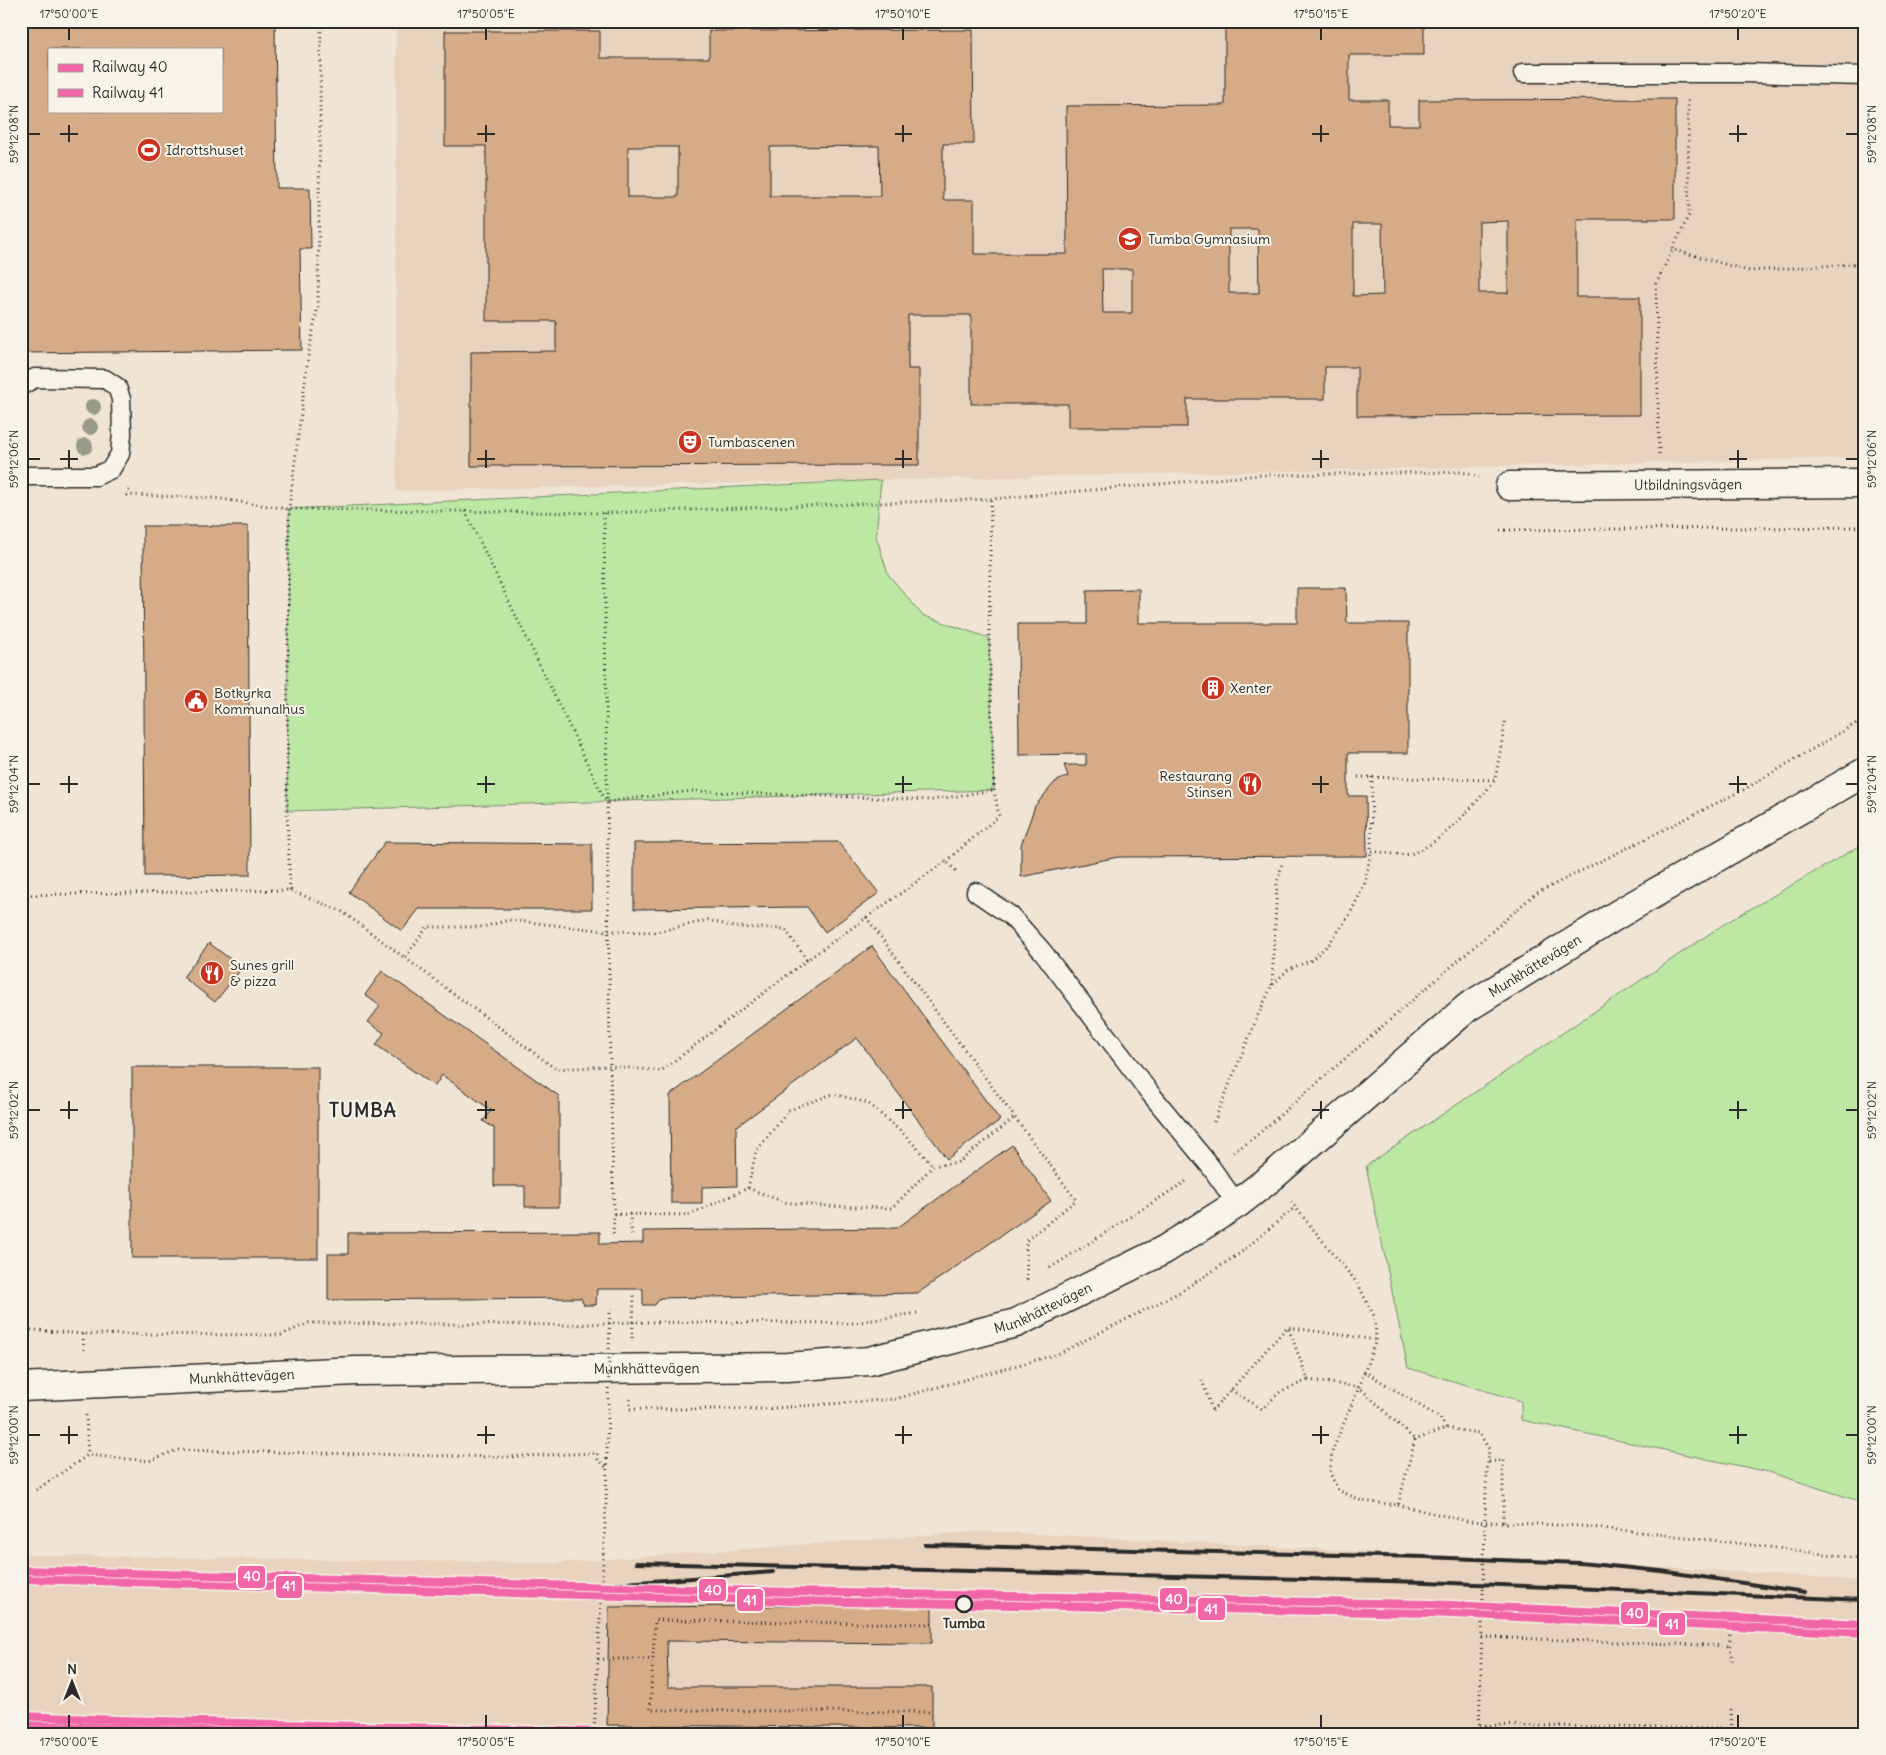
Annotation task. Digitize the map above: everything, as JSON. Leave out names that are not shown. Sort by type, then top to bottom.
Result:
[{"type":"street","name":"Utbildningsvägen","points":[[1510,486],[1865,484]]},
{"type":"street","name":"Munkhättevägen","points":[[21,1387],[356,1371],[787,1367],[869,1361],[1016,1323],[1164,1250],[1237,1204],[1273,1176],[1468,1007],[1620,913],[1865,772]]},
{"type":"lane","points":[[1523,74],[1865,76]]},
{"type":"lane","points":[[21,386],[35,378],[105,379],[118,387],[121,398],[122,434],[120,454],[110,469],[96,476],[21,476]]},
{"type":"lane","points":[[976,892],[1011,916],[1043,952],[1150,1093],[1210,1166],[1237,1204]]},
{"type":"path","points":[[290,890],[287,812],[289,509],[308,357],[318,305],[321,21]]},
{"type":"path","points":[[1659,455],[1656,284],[1671,249],[1689,215],[1688,74]]},
{"type":"path","points":[[1671,249],[1749,271],[1865,263]]},
{"type":"path","points":[[130,486],[127,495],[214,498],[289,509],[604,513],[991,499],[1260,475],[1462,472],[1510,486]]},
{"type":"path","points":[[21,895],[290,890],[343,912],[556,1068],[610,1066],[661,1071],[807,960],[946,861],[999,816],[994,790],[989,638],[991,499]]},
{"type":"path","points":[[465,511],[606,802]]},
{"type":"path","points":[[604,513],[606,802],[613,1238]]},
{"type":"path","points":[[1500,530],[1865,527]]},
{"type":"path","points":[[1371,851],[1409,854],[1428,845],[1452,827],[1495,780],[1506,718]]},
{"type":"path","points":[[1044,1272],[1249,1142],[1535,894],[1744,789],[1865,718]]},
{"type":"path","points":[[1358,777],[1495,780]]},
{"type":"path","points":[[1214,1122],[1272,985],[1289,969],[1310,961],[1329,944],[1350,914],[1365,883],[1371,851],[1372,778]]},
{"type":"path","points":[[606,802],[691,791],[932,800],[994,790]]},
{"type":"path","points":[[946,861],[976,892]]},
{"type":"path","points":[[1272,985],[1277,883],[1282,864]]},
{"type":"path","points":[[866,917],[1076,1200],[1026,1241],[1027,1282]]},
{"type":"path","points":[[405,958],[427,927],[483,927],[509,920],[608,931],[657,932],[708,920],[734,927],[785,929],[807,960]]},
{"type":"path","points":[[748,1188],[756,1150],[790,1110],[833,1094],[868,1103],[906,1136],[933,1166]]},
{"type":"path","points":[[614,1214],[690,1215],[748,1188],[784,1202],[822,1206],[892,1208],[933,1166],[959,1162],[1014,1118]]},
{"type":"path","points":[[1249,1142],[1294,1208],[1358,1284],[1375,1318],[1376,1340],[1332,1452],[1330,1473],[1338,1490],[1362,1501],[1398,1505],[1467,1521],[1609,1529],[1865,1559]]},
{"type":"path","points":[[630,1214],[632,1238]]},
{"type":"path","points":[[1018,1286],[1035,1277]]},
{"type":"path","points":[[630,1409],[634,1295]]},
{"type":"path","points":[[594,1734],[606,1506],[610,1306]]},
{"type":"path","points":[[21,1329],[83,1334],[281,1335],[309,1323],[566,1325],[633,1322],[854,1323],[920,1312]]},
{"type":"path","points":[[1287,1327],[1376,1340]]},
{"type":"path","points":[[1287,1327],[1308,1380]]},
{"type":"path","points":[[1202,1380],[1212,1411],[1287,1327]]},
{"type":"path","points":[[1364,1371],[1440,1418],[1446,1428]]},
{"type":"path","points":[[1231,1390],[1262,1409],[1280,1392],[1308,1380],[1359,1387],[1415,1440]]},
{"type":"path","points":[[1415,1440],[1446,1428],[1479,1434],[1489,1449],[1486,1487],[1479,1734]]},
{"type":"path","points":[[1398,1505],[1415,1440]]},
{"type":"path","points":[[36,1490],[88,1454],[149,1461],[177,1450],[500,1458],[597,1453],[598,1459],[606,1467]]},
{"type":"path","points":[[1489,1462],[1503,1460],[1503,1522]]},
{"type":"path","points":[[932,1624],[655,1620],[650,1710],[932,1712]]},
{"type":"path","points":[[1730,1630],[1732,1662]]},
{"type":"path","points":[[1482,1637],[1730,1646]]},
{"type":"path","points":[[598,1659],[652,1659]]},
{"type":"path","points":[[1731,1709],[1732,1734]]},
{"type":"path","points":[[1480,1724],[1732,1729]]},
{"type":"shaded area","name":"Tumba Gymnasium","points":[[396,21],[1865,21],[1865,458],[396,491]]},
{"type":"shaded area","points":[[983,1531],[1745,1572],[1865,1581],[1865,1734],[74,1734],[21,1731],[21,1555],[555,1563]]},
{"type":"green space","points":[[881,480],[876,536],[888,574],[922,615],[989,638],[994,790],[287,811],[289,509]]},
{"type":"green space","points":[[1865,843],[1865,1503],[1769,1472],[1521,1420],[1521,1401],[1408,1368],[1366,1166],[1724,924]]},
{"type":"building","name":"Idrottshuset","points":[[21,21],[275,21],[277,188],[310,188],[311,249],[300,249],[302,350],[21,353]]},
{"type":"building","points":[[1225,21],[1424,21],[1424,55],[1349,55],[1349,100],[1388,100],[1388,125],[1419,125],[1419,100],[1675,99],[1675,219],[1577,219],[1577,297],[1640,297],[1640,415],[1357,416],[1357,367],[1325,367],[1325,399],[1187,399],[1187,427],[1068,427],[1068,404],[971,404],[971,315],[908,315],[908,369],[919,369],[919,465],[471,466],[471,352],[556,351],[556,321],[486,321],[486,146],[445,146],[445,31],[600,31],[600,58],[709,58],[709,31],[973,30],[974,144],[943,144],[943,200],[974,200],[974,254],[1067,254],[1066,106],[1225,105]],"holes":[[[879,146],[880,196],[770,196],[770,147]],[[628,147],[678,147],[678,197],[628,197]],[[1508,221],[1508,293],[1479,293],[1479,222]],[[1353,224],[1382,224],[1383,295],[1353,296]],[[1229,229],[1258,229],[1259,293],[1229,293]],[[1102,269],[1132,269],[1132,313],[1103,313]]]},
{"type":"building","name":"Botkyrka Kommunalhus","points":[[143,526],[248,526],[250,875],[145,876]]},
{"type":"building","name":"Xenter","points":[[1297,588],[1346,588],[1347,623],[1408,623],[1408,753],[1348,753],[1348,796],[1366,796],[1367,856],[1118,857],[1021,877],[1021,845],[1035,806],[1055,782],[1068,776],[1064,765],[1086,765],[1086,754],[1019,755],[1018,624],[1087,624],[1087,590],[1139,589],[1139,623],[1297,623]]},
{"type":"building","points":[[385,842],[592,844],[592,909],[419,909],[402,931],[349,892]]},
{"type":"building","points":[[838,842],[879,893],[825,932],[807,907],[634,909],[634,843]]},
{"type":"building","points":[[209,943],[242,968],[215,1002],[183,977]]},
{"type":"building","points":[[872,946],[1000,1120],[947,1159],[857,1038],[736,1127],[737,1186],[702,1187],[702,1203],[671,1203],[670,1095]]},
{"type":"building","points":[[382,971],[559,1096],[559,1207],[525,1207],[525,1186],[494,1186],[494,1128],[483,1121],[491,1110],[442,1075],[435,1086],[376,1045],[384,1033],[368,1022],[380,1006],[365,995]]},
{"type":"building","points":[[132,1067],[318,1067],[318,1258],[132,1258]]},
{"type":"building","points":[[1012,1145],[1051,1201],[918,1293],[660,1298],[655,1305],[643,1305],[643,1289],[597,1289],[596,1305],[584,1305],[581,1298],[328,1300],[328,1254],[348,1254],[348,1233],[600,1232],[600,1244],[643,1243],[643,1231],[897,1228]]},
{"type":"building","name":"Tumba","points":[[932,1605],[932,1643],[667,1641],[668,1687],[932,1687],[932,1728],[607,1725],[609,1607]]},
{"type":"railway","points":[[925,1545],[1425,1557],[1580,1563],[1661,1571],[1805,1592]]},
{"type":"railway","points":[[636,1563],[1426,1582],[1865,1600]]},
{"type":"railway","points":[[584,1586],[773,1572]]},
{"type":"rail line","name":"40","points":[[21,1570],[793,1592],[1429,1604],[1865,1624]]},
{"type":"rail line","name":"41","points":[[21,1579],[793,1601],[1429,1613],[1865,1633]]},
{"type":"rail line","name":"40","points":[[21,1716],[686,1734]]},
{"type":"rail line","name":"41","points":[[21,1725],[325,1734]]},
{"type":"place","name":"Idrottshuset","points":[[149,150]]},
{"type":"place","name":"Tumba Gymnasium","points":[[1130,239]]},
{"type":"place","name":"Tumbascenen","points":[[690,442]]},
{"type":"place","name":"Xenter","points":[[1213,688]]},
{"type":"place","name":"Botkyrka Kommunalhus","points":[[196,701]]},
{"type":"place","name":"Restaurang Stinsen","points":[[1250,784]]},
{"type":"place","name":"Sunes grill & pizza","points":[[212,973]]},
{"type":"place","name":"Tumba","points":[[964,1604]]},
{"type":"district","name":"TUMBA","points":[[363,1110]]}]
